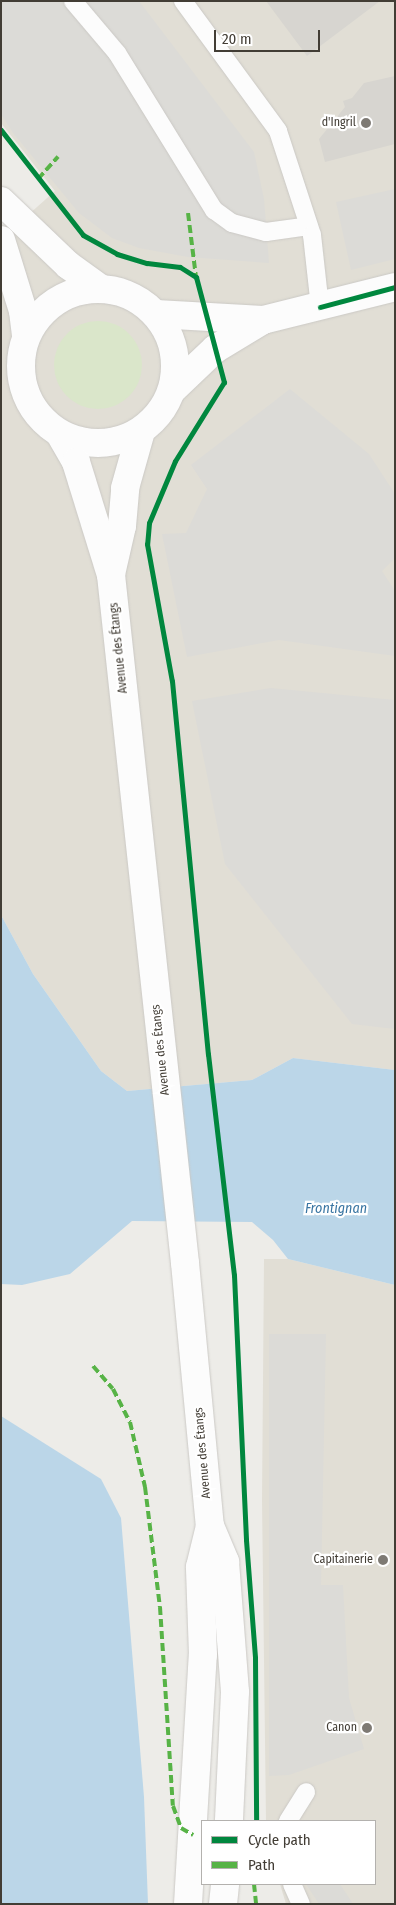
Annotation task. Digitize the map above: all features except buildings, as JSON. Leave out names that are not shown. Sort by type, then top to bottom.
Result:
[{"type":"street","points":[[1,201],[68,265],[100,288]]},
{"type":"street","points":[[1,240],[23,311],[26,336]]},
{"type":"street","points":[[156,314],[263,320],[395,287]]},
{"type":"street","points":[[172,390],[175,370],[174,350],[167,330],[156,314],[130,295],[100,288],[77,291],[56,300],[38,316],[26,336],[21,354],[24,391],[32,408],[60,434],[80,442],[101,444],[122,440],[141,431],[154,420],[172,390],[215,349],[263,320]]},
{"type":"street","name":"Avenue des Étangs","points":[[111,575],[122,526],[126,488],[141,431]]},
{"type":"street","name":"Avenue des Étangs","points":[[60,434],[76,462],[111,575],[185,1263],[210,1526],[225,1562],[236,1692],[229,1820]]},
{"type":"street","name":"Avenue des Étangs","points":[[188,1904],[203,1655],[200,1567],[210,1526]]},
{"type":"street","points":[[223,1904],[225,1885]]},
{"type":"lane","points":[[73,1],[116,54],[214,210],[232,223],[266,232],[309,226]]},
{"type":"lane","points":[[183,1],[278,130],[309,226],[320,307]]},
{"type":"lane","points":[[289,1820],[306,1792]]},
{"type":"lane","points":[[292,1885],[300,1904]]},
{"type":"shaded area","points":[[1,1],[395,1],[395,1070],[293,1058],[252,1080],[127,1091],[101,1071],[33,974],[1,915],[1,239],[55,191],[1,123]]},
{"type":"shaded area","points":[[1,1],[139,1],[254,152],[264,199],[269,263],[188,257],[139,248],[112,238],[79,213],[13,133],[1,114]]},
{"type":"shaded area","points":[[395,189],[395,259],[351,270],[336,202]]},
{"type":"shaded area","points":[[290,389],[369,454],[395,494],[395,558],[382,571],[395,591],[395,656],[279,640],[187,657],[162,534],[186,533],[207,489],[191,465]]},
{"type":"shaded area","points":[[271,688],[395,700],[395,1029],[352,1024],[225,864],[192,701]]},
{"type":"shaded area","points":[[264,1259],[288,1259],[395,1285],[395,1904],[286,1904],[280,1885],[376,1885],[376,1820],[266,1820],[262,1500]]},
{"type":"shaded area","points":[[269,1334],[326,1334],[321,1585],[343,1585],[349,1698],[364,1749],[289,1775],[269,1776]]},
{"type":"shaded area","points":[[307,1885],[341,1885],[353,1904],[319,1904]]},
{"type":"green space","points":[[98,321],[115,325],[129,334],[138,348],[142,365],[138,382],[129,396],[115,405],[98,409],[81,405],[67,396],[58,382],[54,365],[58,348],[67,334],[81,325]]},
{"type":"water","name":"Frontignan","points":[[1,915],[33,974],[101,1071],[127,1091],[252,1080],[293,1058],[395,1070],[395,1285],[288,1259],[273,1240],[252,1222],[132,1221],[70,1274],[22,1285],[1,1284]]},
{"type":"water","points":[[1,1416],[101,1479],[121,1518],[144,1797],[148,1904],[1,1904]]},
{"type":"marked path","points":[[38,179],[58,157]]},
{"type":"marked path","points":[[188,213],[196,277]]},
{"type":"marked path","points":[[93,1366],[113,1389],[130,1422],[145,1487],[160,1607],[173,1806],[181,1828],[193,1835]]},
{"type":"marked path","points":[[254,1885],[256,1904]]},
{"type":"cycle path","points":[[1,130],[83,235],[117,254],[147,263],[180,267],[196,277],[224,382],[175,461],[149,523],[147,544],[172,681],[208,1054],[234,1275],[246,1540],[255,1658],[256,1820]]},
{"type":"cycle path","points":[[320,307],[395,287]]},
{"type":"place","name":"d'Ingril","points":[[366,123]]},
{"type":"place","name":"Capitainerie","points":[[383,1560]]},
{"type":"place","name":"Canon","points":[[367,1728]]}]
